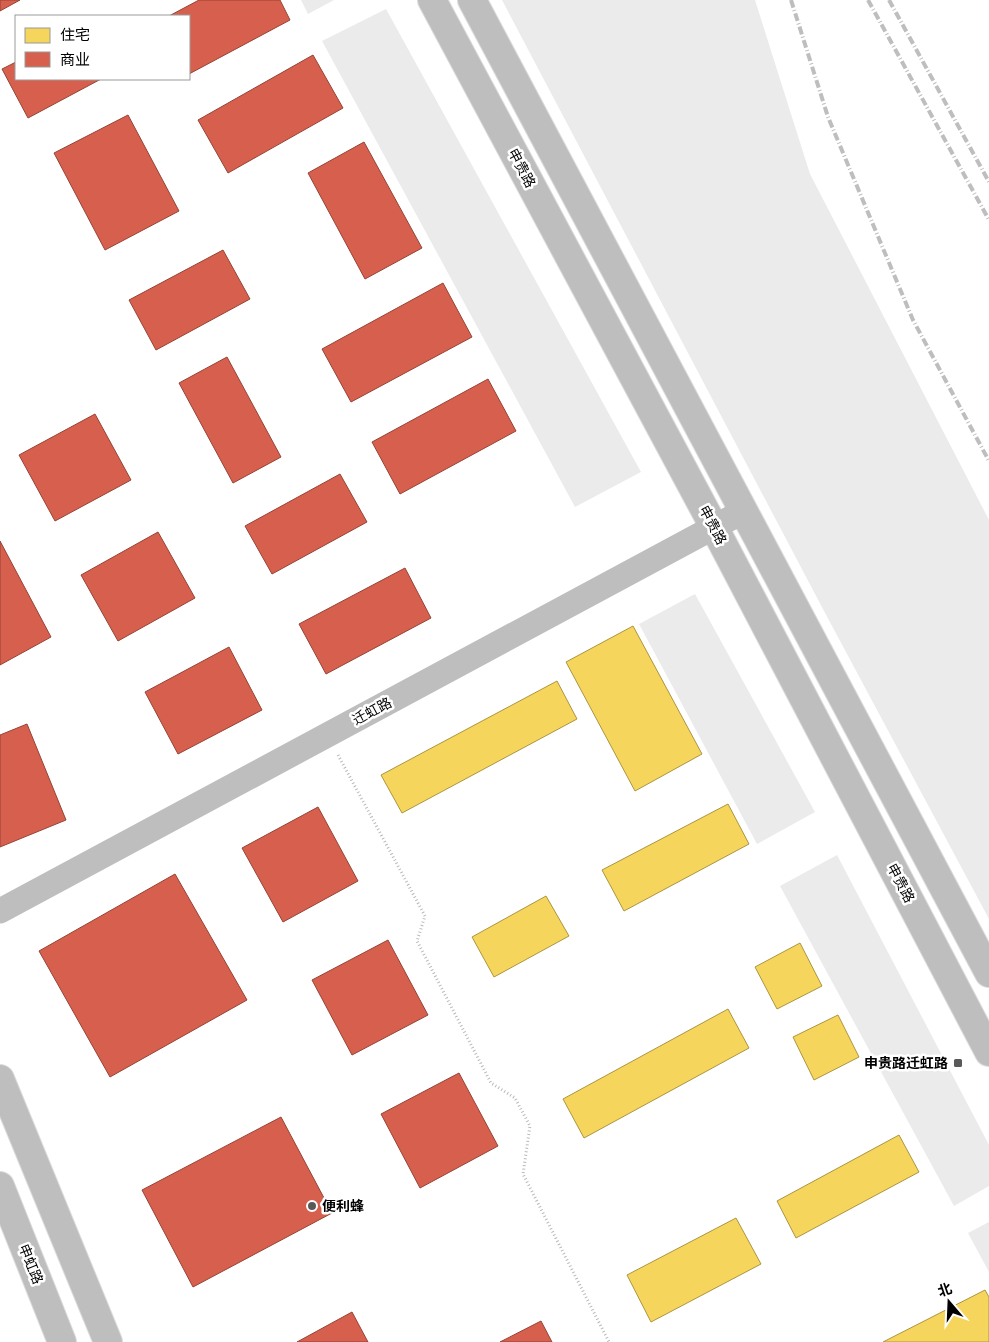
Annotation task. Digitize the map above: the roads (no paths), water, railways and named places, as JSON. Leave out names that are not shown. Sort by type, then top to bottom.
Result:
[{"type":"main road","name":"申贵路","points":[[432,0],[714,526],[989,1052]]},
{"type":"main road","points":[[472,0],[989,973]]},
{"type":"main road","points":[[0,1079],[108,1342]]},
{"type":"main road","name":"申虹路","points":[[0,1186],[62,1342]]},
{"type":"street","name":"迁虹路","points":[[0,911],[744,511]]},
{"type":"railway","points":[[791,0],[828,117],[913,320],[989,461]]},
{"type":"railway","points":[[868,0],[989,220]]},
{"type":"railway","points":[[889,0],[989,182]]},
{"type":"place","name":"申贵路迁虹路","points":[[958,1063]]},
{"type":"place","name":"便利蜂","points":[[312,1206]]}]
